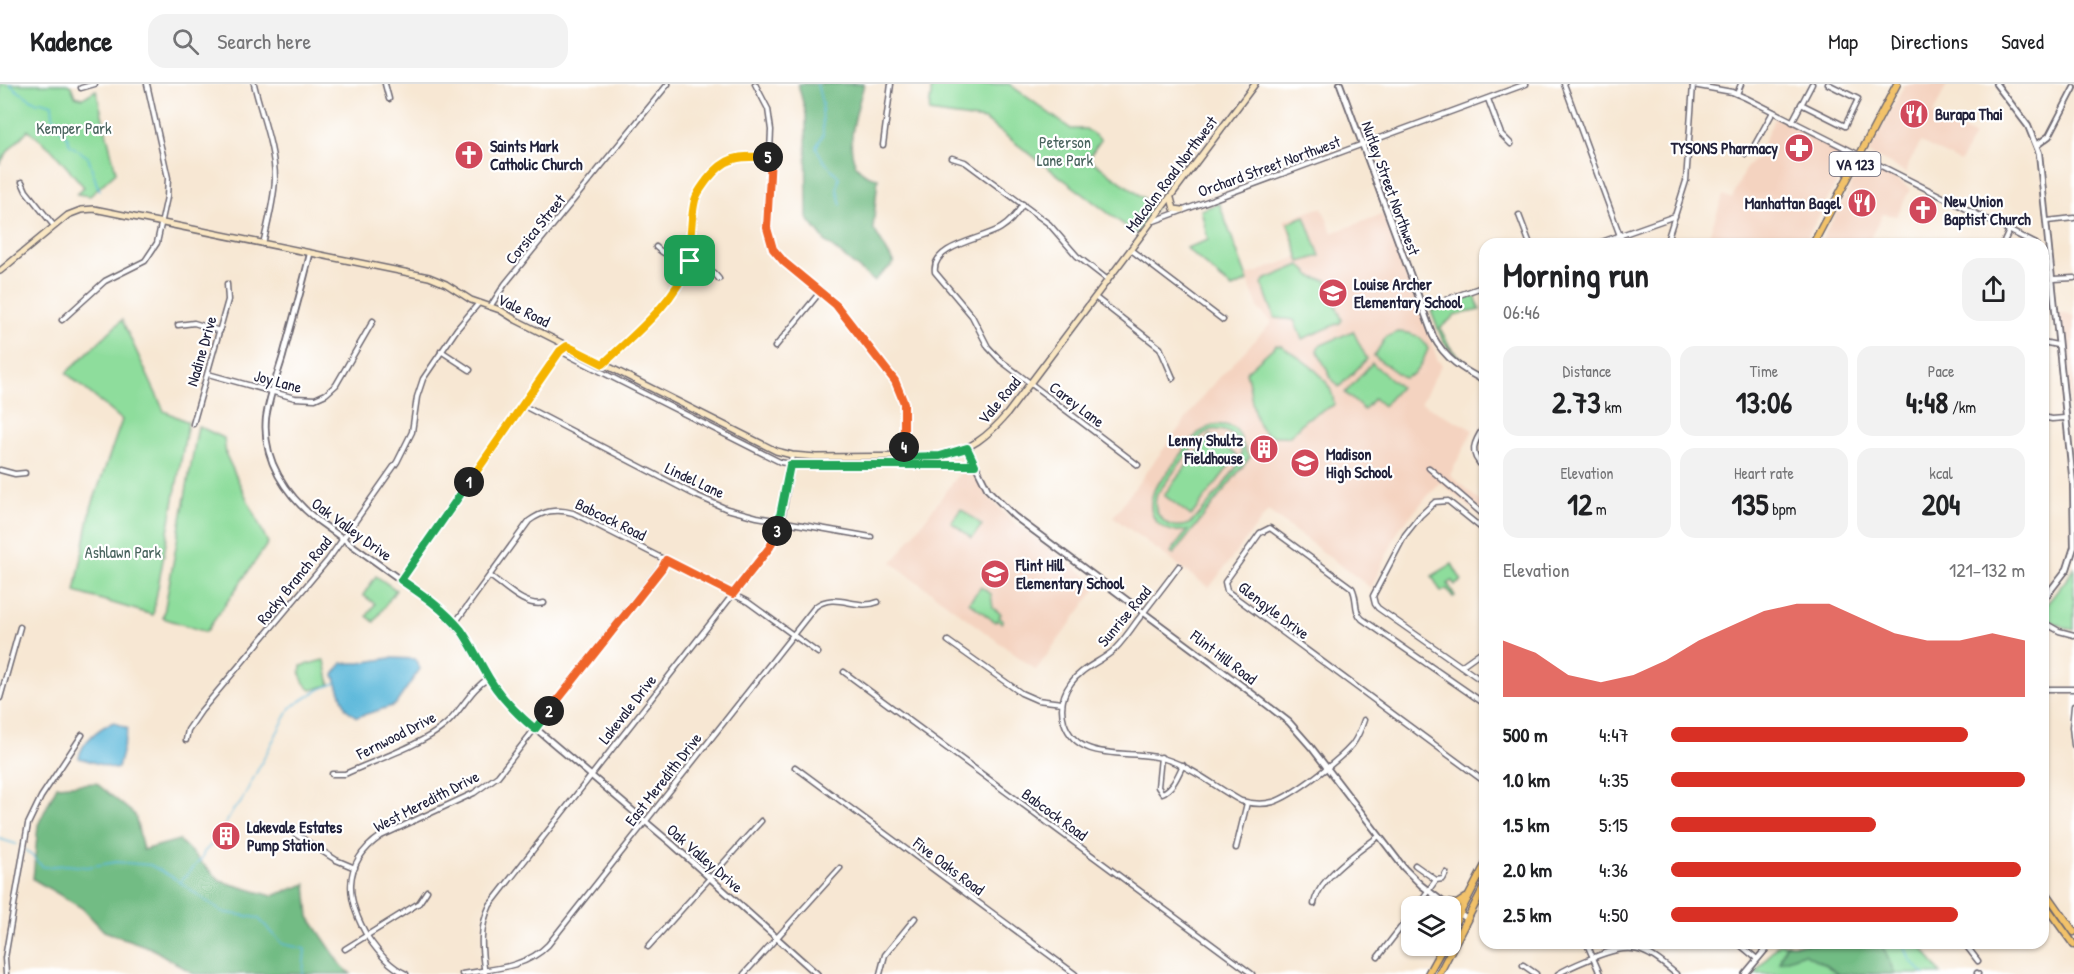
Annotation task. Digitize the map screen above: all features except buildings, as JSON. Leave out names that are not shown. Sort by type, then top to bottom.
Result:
[{"type":"main road","name":"Malcolm Road Northwest","points":[[1109,281],[1255,84]]},
{"type":"main road","name":"VA 123","points":[[1817,238],[1897,84]]},
{"type":"main road","points":[[1171,198],[1174,209],[1182,210]]},
{"type":"main road","name":"Vale Road","points":[[0,271],[54,225],[75,212],[87,209],[429,277],[446,284],[478,304],[490,307],[768,448],[792,455],[816,457],[940,456],[967,448],[992,430],[1109,281]]},
{"type":"main road","points":[[1461,912],[1479,877]]},
{"type":"main road","points":[[1461,901],[1469,896]]},
{"type":"main road","points":[[1439,974],[1479,896]]},
{"type":"main road","points":[[2049,897],[2074,932]]},
{"type":"main road","points":[[2049,910],[2074,945]]},
{"type":"main road","points":[[1428,974],[1438,956]]},
{"type":"street","points":[[81,88],[95,84]]},
{"type":"street","points":[[62,320],[105,281],[145,261],[157,243],[168,188],[167,166],[147,84]]},
{"type":"street","points":[[254,84],[274,176],[273,200],[263,244]]},
{"type":"street","points":[[385,84],[389,99]]},
{"type":"street","name":"Corsica Street","points":[[490,307],[505,284],[668,84]]},
{"type":"street","points":[[755,84],[764,99],[770,119],[771,157],[767,216],[770,242],[784,262],[836,305],[900,389],[904,411],[904,457]]},
{"type":"street","points":[[883,145],[891,84]]},
{"type":"street","name":"Nutley Street Northwest","points":[[1340,84],[1433,336],[1443,353],[1455,365],[1479,378]]},
{"type":"street","name":"Orchard Street Northwest","points":[[1154,220],[1527,84]]},
{"type":"street","points":[[1564,84],[1620,236]]},
{"type":"street","points":[[1667,238],[1686,181],[1693,84],[1737,94],[2024,238]]},
{"type":"street","points":[[1737,94],[1741,84]]},
{"type":"street","points":[[1792,122],[1812,84]]},
{"type":"street","points":[[1802,104],[1845,126],[1858,99],[1828,84]]},
{"type":"street","points":[[1996,84],[2022,116],[2037,146],[2049,238]]},
{"type":"street","points":[[2037,146],[2049,136],[2074,88]]},
{"type":"street","points":[[1488,99],[1501,134],[1511,144]]},
{"type":"street","points":[[1746,154],[1753,148],[1773,112]]},
{"type":"street","points":[[603,364],[638,331],[679,284],[688,261],[695,200],[710,177],[721,165],[732,158],[771,157]]},
{"type":"street","points":[[952,158],[965,162],[1049,224],[1077,256],[1109,281]]},
{"type":"street","points":[[21,182],[54,225]]},
{"type":"street","name":"Carey Lane","points":[[1023,204],[1014,218],[1002,228],[949,249],[935,266],[938,275],[972,316],[993,353],[1030,384],[1138,465]]},
{"type":"street","points":[[1519,215],[1528,238]]},
{"type":"street","points":[[1614,238],[1676,216]]},
{"type":"street","points":[[2047,221],[2074,218]]},
{"type":"street","points":[[2005,238],[2009,231]]},
{"type":"street","points":[[2049,239],[2057,345],[2073,484],[2074,547],[2067,569],[2049,592]]},
{"type":"street","points":[[656,247],[665,254],[708,269],[719,279]]},
{"type":"street","points":[[1131,250],[1222,320]]},
{"type":"street","name":"Oak Valley Drive","points":[[310,254],[272,392],[266,428],[268,448],[274,469],[283,484],[299,504],[343,539],[435,604],[455,623],[469,642],[504,700],[817,974]]},
{"type":"street","points":[[2053,279],[2074,278]]},
{"type":"street","name":"Nadine Drive","points":[[193,424],[228,300],[227,284]]},
{"type":"street","points":[[1422,309],[1479,288]]},
{"type":"street","points":[[776,347],[821,291]]},
{"type":"street","points":[[1096,298],[1160,348],[1173,378]]},
{"type":"street","name":"Rocky Branch Road","points":[[186,740],[188,730],[201,711],[312,580],[403,453],[412,432],[419,388],[427,371],[478,304]]},
{"type":"street","name":"Joy Lane","points":[[208,374],[304,400],[315,399],[326,394],[339,380],[373,321]]},
{"type":"street","points":[[178,325],[194,323],[220,331]]},
{"type":"street","points":[[560,343],[560,351]]},
{"type":"street","points":[[2049,343],[2057,345]]},
{"type":"street","points":[[401,580],[560,351],[567,346]]},
{"type":"street","points":[[441,351],[470,370]]},
{"type":"street","points":[[560,351],[767,457],[790,465],[975,465]]},
{"type":"street","name":"Lindel Lane","points":[[522,405],[695,495],[742,513],[871,537]]},
{"type":"street","points":[[2049,418],[2065,418]]},
{"type":"street","points":[[1479,433],[1473,447],[1479,462]]},
{"type":"street","name":"Flint Hill Road","points":[[967,448],[988,490],[1014,516],[1277,712],[1299,733],[1404,868],[1435,896]]},
{"type":"street","name":"Lakevale Drive","points":[[485,972],[481,950],[481,931],[490,905],[770,547],[780,521],[792,455]]},
{"type":"street","points":[[1429,468],[1479,511]]},
{"type":"street","points":[[0,470],[15,474],[26,473]]},
{"type":"street","points":[[1479,526],[1448,501],[1435,502],[1405,535],[1373,596],[1378,608],[1479,679]]},
{"type":"street","name":"Babcock Road","points":[[455,623],[529,521],[541,513],[554,510],[573,513],[733,594],[759,609],[818,653]]},
{"type":"street","name":"Glengyle Drive","points":[[1479,700],[1362,619],[1356,609],[1356,597],[1352,588],[1270,528],[1260,533],[1225,582],[1227,591],[1479,778]]},
{"type":"street","name":"West Meredith Drive","points":[[367,935],[351,901],[351,884],[355,867],[363,852],[381,836],[474,793],[490,783],[535,729],[666,560]]},
{"type":"street","name":"Sunrise Road","points":[[1062,704],[1075,678],[1113,651],[1179,566]]},
{"type":"street","points":[[490,576],[528,602],[537,605],[544,603]]},
{"type":"street","name":"East Meredith Drive","points":[[462,974],[485,972],[522,963],[543,951],[814,607],[824,601],[835,599],[868,605],[878,602]]},
{"type":"street","points":[[2049,625],[2074,635]]},
{"type":"street","points":[[0,698],[20,627]]},
{"type":"street","points":[[948,641],[1021,693],[1062,704],[1065,726],[1073,738],[1083,746],[1096,751],[1161,758],[1183,765],[1247,803],[1265,804],[1281,799],[1326,767],[1353,743],[1364,720]]},
{"type":"street","points":[[1461,666],[1479,653]]},
{"type":"street","name":"Babcock Road","points":[[844,672],[1252,974]]},
{"type":"street","name":"Fernwood Drive","points":[[332,774],[345,774],[435,733],[449,721],[479,685],[489,678]]},
{"type":"street","points":[[2049,689],[2074,689]]},
{"type":"street","points":[[2074,706],[2072,727],[2074,745]]},
{"type":"street","points":[[6,974],[5,958],[28,824],[41,797],[82,735]]},
{"type":"street","points":[[1161,758],[1158,788],[1162,793],[1172,785],[1183,765]]},
{"type":"street","name":"Five Oaks Road","points":[[795,767],[1075,974]]},
{"type":"street","points":[[1236,848],[1247,803]]},
{"type":"street","points":[[648,947],[761,821]]},
{"type":"street","points":[[289,830],[336,860],[355,867]]},
{"type":"street","points":[[1314,904],[1317,893],[1331,875],[1379,836]]},
{"type":"street","points":[[1415,865],[1436,880],[1443,879],[1446,873]]},
{"type":"street","points":[[744,974],[840,868]]},
{"type":"street","points":[[1425,896],[1436,880]]},
{"type":"street","points":[[345,949],[418,903],[427,891]]},
{"type":"street","name":"Flint Hill Road","points":[[1461,915],[1467,919]]},
{"type":"street","points":[[880,974],[885,955],[915,918]]},
{"type":"street","points":[[1378,957],[1401,928]]},
{"type":"street","points":[[367,935],[384,960],[406,974]]},
{"type":"street","points":[[1589,949],[1600,974]]},
{"type":"street","points":[[1558,974],[1615,949]]},
{"type":"street","points":[[1637,949],[1648,953],[1676,974]]},
{"type":"street","points":[[1745,949],[1757,959]]},
{"type":"street","points":[[1745,974],[1766,949]]},
{"type":"street","points":[[1970,949],[1978,961]]},
{"type":"street","points":[[1523,965],[1536,974]]},
{"type":"shaded area","points":[[1905,84],[1947,84],[1933,114],[1974,136],[1960,162],[1921,142],[1906,169],[1907,173],[1868,153]]},
{"type":"shaded area","points":[[1775,117],[1849,155],[1807,238],[1708,238],[1723,196],[1732,198],[1745,169],[1757,157]]},
{"type":"shaded area","points":[[1863,164],[1899,180],[1910,189],[1897,216],[1883,214],[1870,238],[1822,238]]},
{"type":"shaded area","name":"Madison High School","points":[[1322,207],[1332,233],[1383,214],[1438,361],[1442,364],[1421,403],[1473,430],[1450,475],[1479,501],[1479,515],[1440,482],[1399,529],[1371,588],[1268,511],[1209,588],[1113,517],[1206,392],[1272,322],[1259,310],[1246,276],[1298,257],[1284,220]]},
{"type":"shaded area","points":[[2059,313],[2074,316],[2074,418],[2070,418]]},
{"type":"shaded area","name":"Flint Hill Elementary School","points":[[963,469],[972,469],[988,496],[1011,520],[1099,585],[1036,670],[892,563]]},
{"type":"green space","name":"Kemper Park","points":[[0,84],[67,84],[71,86],[75,96],[83,98],[96,90],[116,172],[90,196],[77,194],[84,187],[51,149],[28,130],[0,163]]},
{"type":"green space","points":[[798,84],[864,84],[853,124],[852,153],[856,165],[864,173],[878,178],[873,228],[894,263],[874,281],[826,242],[807,218],[806,114]]},
{"type":"green space","name":"Peterson Lane Park","points":[[932,84],[1009,84],[1071,129],[1086,129],[1101,140],[1088,158],[1156,207],[1136,234],[985,120],[929,112]]},
{"type":"green space","points":[[1219,203],[1248,281],[1232,288],[1186,248],[1208,240],[1201,210]]},
{"type":"green space","points":[[1305,216],[1320,256],[1300,262],[1288,223]]},
{"type":"green space","points":[[1300,265],[1314,278],[1326,280],[1342,320],[1340,323],[1302,339],[1294,320],[1275,318],[1262,284],[1264,280]]},
{"type":"green space","points":[[1475,295],[1479,310],[1456,315],[1440,328],[1450,347],[1470,366],[1444,343],[1431,311]]},
{"type":"green space","name":"Ashlawn Park","points":[[122,320],[164,411],[188,422],[153,615],[75,592],[91,508],[122,420],[66,373]]},
{"type":"green space","points":[[1353,331],[1367,359],[1339,387],[1331,378],[1317,350],[1319,346]]},
{"type":"green space","points":[[1398,332],[1416,336],[1428,349],[1417,370],[1404,378],[1374,356],[1386,337]]},
{"type":"green space","points":[[1276,345],[1282,346],[1315,370],[1329,386],[1333,395],[1334,405],[1306,419],[1289,437],[1270,435],[1264,432],[1259,425],[1246,372]]},
{"type":"green space","points":[[1372,363],[1400,387],[1383,406],[1374,398],[1364,410],[1345,393]]},
{"type":"green space","points":[[1214,425],[1232,427],[1240,436],[1250,457],[1174,554],[1171,552],[1188,530],[1169,530],[1156,521],[1151,507],[1152,498],[1155,488],[1198,433]],"holes":[[[1212,430],[1234,436],[1240,446],[1239,463],[1217,493],[1189,524],[1182,526],[1169,524],[1160,517],[1157,511],[1155,504],[1157,494],[1201,436]]]},
{"type":"green space","name":"Ashlawn Park","points":[[198,426],[224,438],[226,455],[268,543],[206,632],[163,618]]},
{"type":"green space","points":[[1210,435],[1237,456],[1191,516],[1164,495]]},
{"type":"green space","points":[[961,509],[982,525],[972,538],[951,522]]},
{"type":"green space","points":[[1452,564],[1462,581],[1455,585],[1452,581],[1448,584],[1455,596],[1453,597],[1447,589],[1441,592],[1432,576]]},
{"type":"green space","points":[[2074,566],[2074,630],[2049,619],[2049,601]]},
{"type":"green space","points":[[376,576],[396,590],[374,622],[367,616],[375,604],[363,595]]},
{"type":"green space","points":[[981,587],[991,594],[993,608],[1001,614],[999,617],[1003,620],[1001,623],[997,620],[995,622],[969,602]]},
{"type":"green space","points":[[323,660],[330,685],[311,690],[302,680],[301,666]]},
{"type":"green space","points":[[96,783],[135,815],[143,850],[179,840],[220,881],[272,896],[306,884],[309,917],[342,966],[351,974],[194,974],[151,948],[104,931],[82,908],[33,879],[38,825],[57,786]]},
{"type":"green space","points":[[1774,949],[1924,949],[1941,974],[1754,974]]},
{"type":"green space","points":[[1784,949],[1884,949],[1895,974],[1840,974],[1804,953],[1779,962]]},
{"type":"water","points":[[390,658],[415,659],[420,669],[395,705],[357,717],[346,709],[334,675],[342,663],[360,663]]},
{"type":"water","points":[[114,722],[128,729],[118,768],[79,758],[83,746],[92,736]]},
{"type":"waterway","points":[[10,84],[37,103],[41,101],[52,104],[53,116],[68,138],[70,145],[88,157],[100,190]]},
{"type":"waterway","points":[[817,84],[822,103],[823,135],[816,147],[823,160],[839,177],[837,189],[841,205]]},
{"type":"waterway","points":[[181,881],[216,840],[234,809],[240,804],[290,708],[318,690],[336,683]]},
{"type":"waterway","points":[[0,839],[16,844]]},
{"type":"waterway","points":[[26,850],[43,867],[67,865],[87,867],[116,862],[150,865],[174,878],[222,912],[258,918],[283,944],[305,949],[303,974]]},
{"type":"waterway","points":[[1906,949],[1910,960],[1924,974]]},
{"type":"place","name":"Burapa Thai","points":[[1914,114]]},
{"type":"place","name":"TYSONS Pharmacy","points":[[1799,148]]},
{"type":"place","name":"Saints Mark Catholic Church","points":[[469,155]]},
{"type":"place","name":"Manhattan Bagel","points":[[1862,203]]},
{"type":"place","name":"New Union Baptist Church","points":[[1923,210]]},
{"type":"place","name":"Louise Archer Elementary School","points":[[1333,293]]},
{"type":"place","name":"Lenny Shultz Fieldhouse","points":[[1264,449]]},
{"type":"place","name":"Madison High School","points":[[1305,463]]},
{"type":"place","name":"Flint Hill Elementary School","points":[[995,574]]},
{"type":"place","name":"Lakevale Estates Pump Station","points":[[226,836]]},
{"type":"route","points":[[738,156],[771,157],[767,228],[773,249],[784,262],[836,305],[895,381],[904,403],[904,457],[940,456],[967,448],[975,465],[790,465],[776,535],[770,547],[733,594],[666,560],[535,729],[504,700],[469,642],[450,618],[430,600],[401,580],[560,351],[567,346],[603,364],[660,307],[679,284],[690,261],[687,261],[695,200],[701,188],[721,165],[732,158],[738,156]]}]
